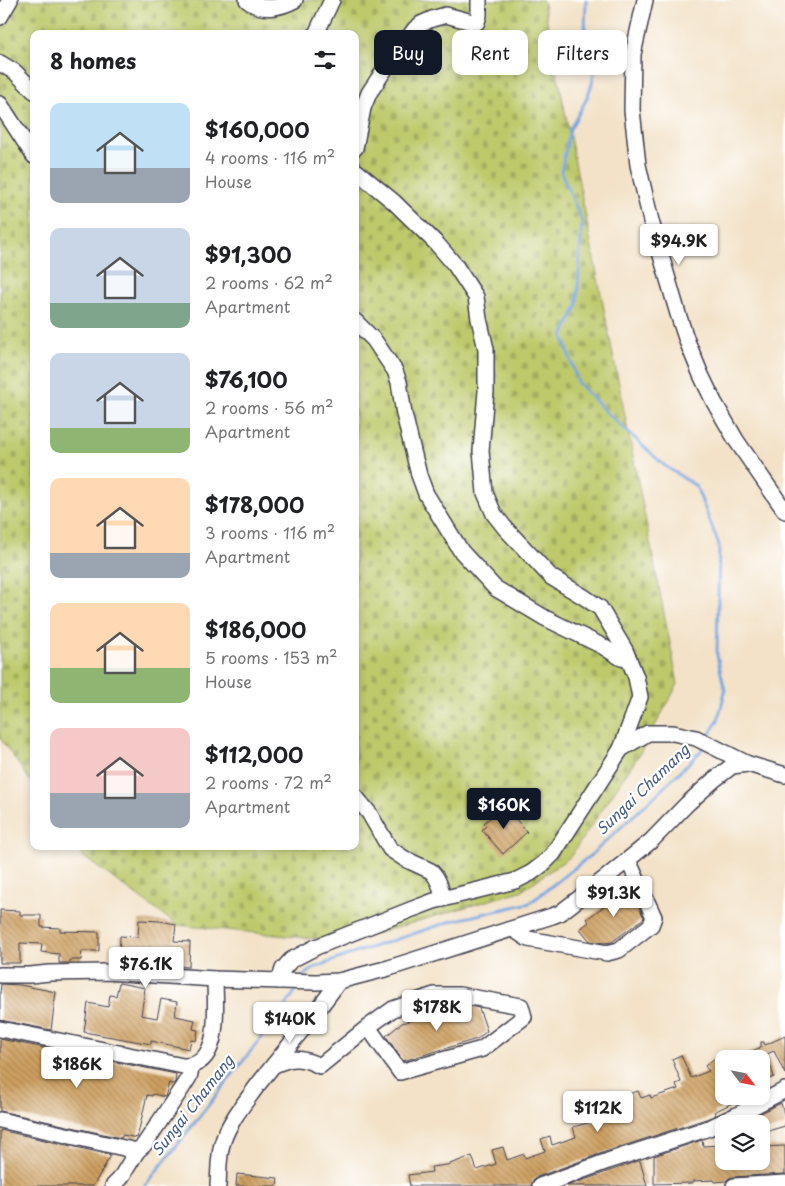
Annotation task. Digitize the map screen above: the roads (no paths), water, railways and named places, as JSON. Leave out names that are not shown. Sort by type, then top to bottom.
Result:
[{"type":"street","points":[[0,17],[10,0]]},
{"type":"street","points":[[247,0],[259,8],[267,8],[295,0]]},
{"type":"street","points":[[318,30],[332,0]]},
{"type":"street","points":[[359,128],[364,103],[376,82],[408,37],[421,24],[441,16],[451,16],[477,22],[479,0]]},
{"type":"street","points":[[645,0],[633,54],[632,110],[638,165],[651,221],[681,323],[701,375],[736,440],[785,512]]},
{"type":"street","points":[[0,62],[15,72],[30,87]]},
{"type":"street","points":[[0,104],[30,150]]},
{"type":"street","points":[[279,981],[286,966],[301,953],[443,899],[515,882],[543,864],[553,854],[621,748],[640,697],[636,677],[629,659],[600,608],[551,577],[510,534],[494,514],[485,493],[481,451],[486,391],[486,349],[476,297],[455,265],[437,244],[394,202],[359,173]]},
{"type":"street","points":[[359,325],[374,340],[395,372],[399,382],[404,414],[419,475],[426,494],[461,551],[495,588],[545,618],[602,646],[621,658],[629,659]]},
{"type":"street","points":[[621,748],[648,733],[673,733],[696,738],[748,764],[785,776]]},
{"type":"street","points":[[0,975],[106,972],[215,979],[316,982],[339,980],[389,968],[560,913],[579,900],[651,841],[714,779],[732,766],[748,764]]},
{"type":"street","points":[[359,801],[369,813],[390,849],[397,855],[434,874],[439,881],[443,899]]},
{"type":"street","points":[[513,929],[528,939],[607,953],[619,950],[651,925],[654,917],[628,860]]},
{"type":"street","points":[[0,1029],[183,1066],[192,1066],[201,1062],[209,1050],[215,1035],[215,979]]},
{"type":"street","points":[[218,1186],[220,1151],[226,1131],[238,1112],[327,999],[339,980]]},
{"type":"street","points":[[274,1065],[294,1059],[310,1061],[320,1066],[368,1027],[392,1009],[434,995],[459,995],[521,1006],[524,1017],[482,1049],[400,1072],[368,1027]]},
{"type":"street","points":[[301,1031],[303,1046],[310,1061]]},
{"type":"street","points":[[113,1186],[120,1179],[137,1151],[144,1145],[182,1088],[192,1066]]},
{"type":"street","points":[[540,1186],[608,1161],[709,1128],[785,1090]]},
{"type":"street","points":[[0,1120],[137,1151]]},
{"type":"street","points":[[734,1186],[785,1184]]},
{"type":"waterway","name":"Sungai Chamang","points":[[586,0],[585,32],[597,55],[592,84],[586,100],[570,129],[561,172],[582,221],[577,306],[563,336],[578,383],[607,413],[665,466],[696,486],[719,545],[717,655],[725,691],[718,720],[707,739]]},
{"type":"waterway","name":"Sungai Chamang","points":[[303,977],[314,968],[343,957],[452,921],[530,903],[591,855],[658,793],[703,747]]},
{"type":"waterway","name":"Sungai Chamang","points":[[145,1186],[283,1010],[298,987]]}]
